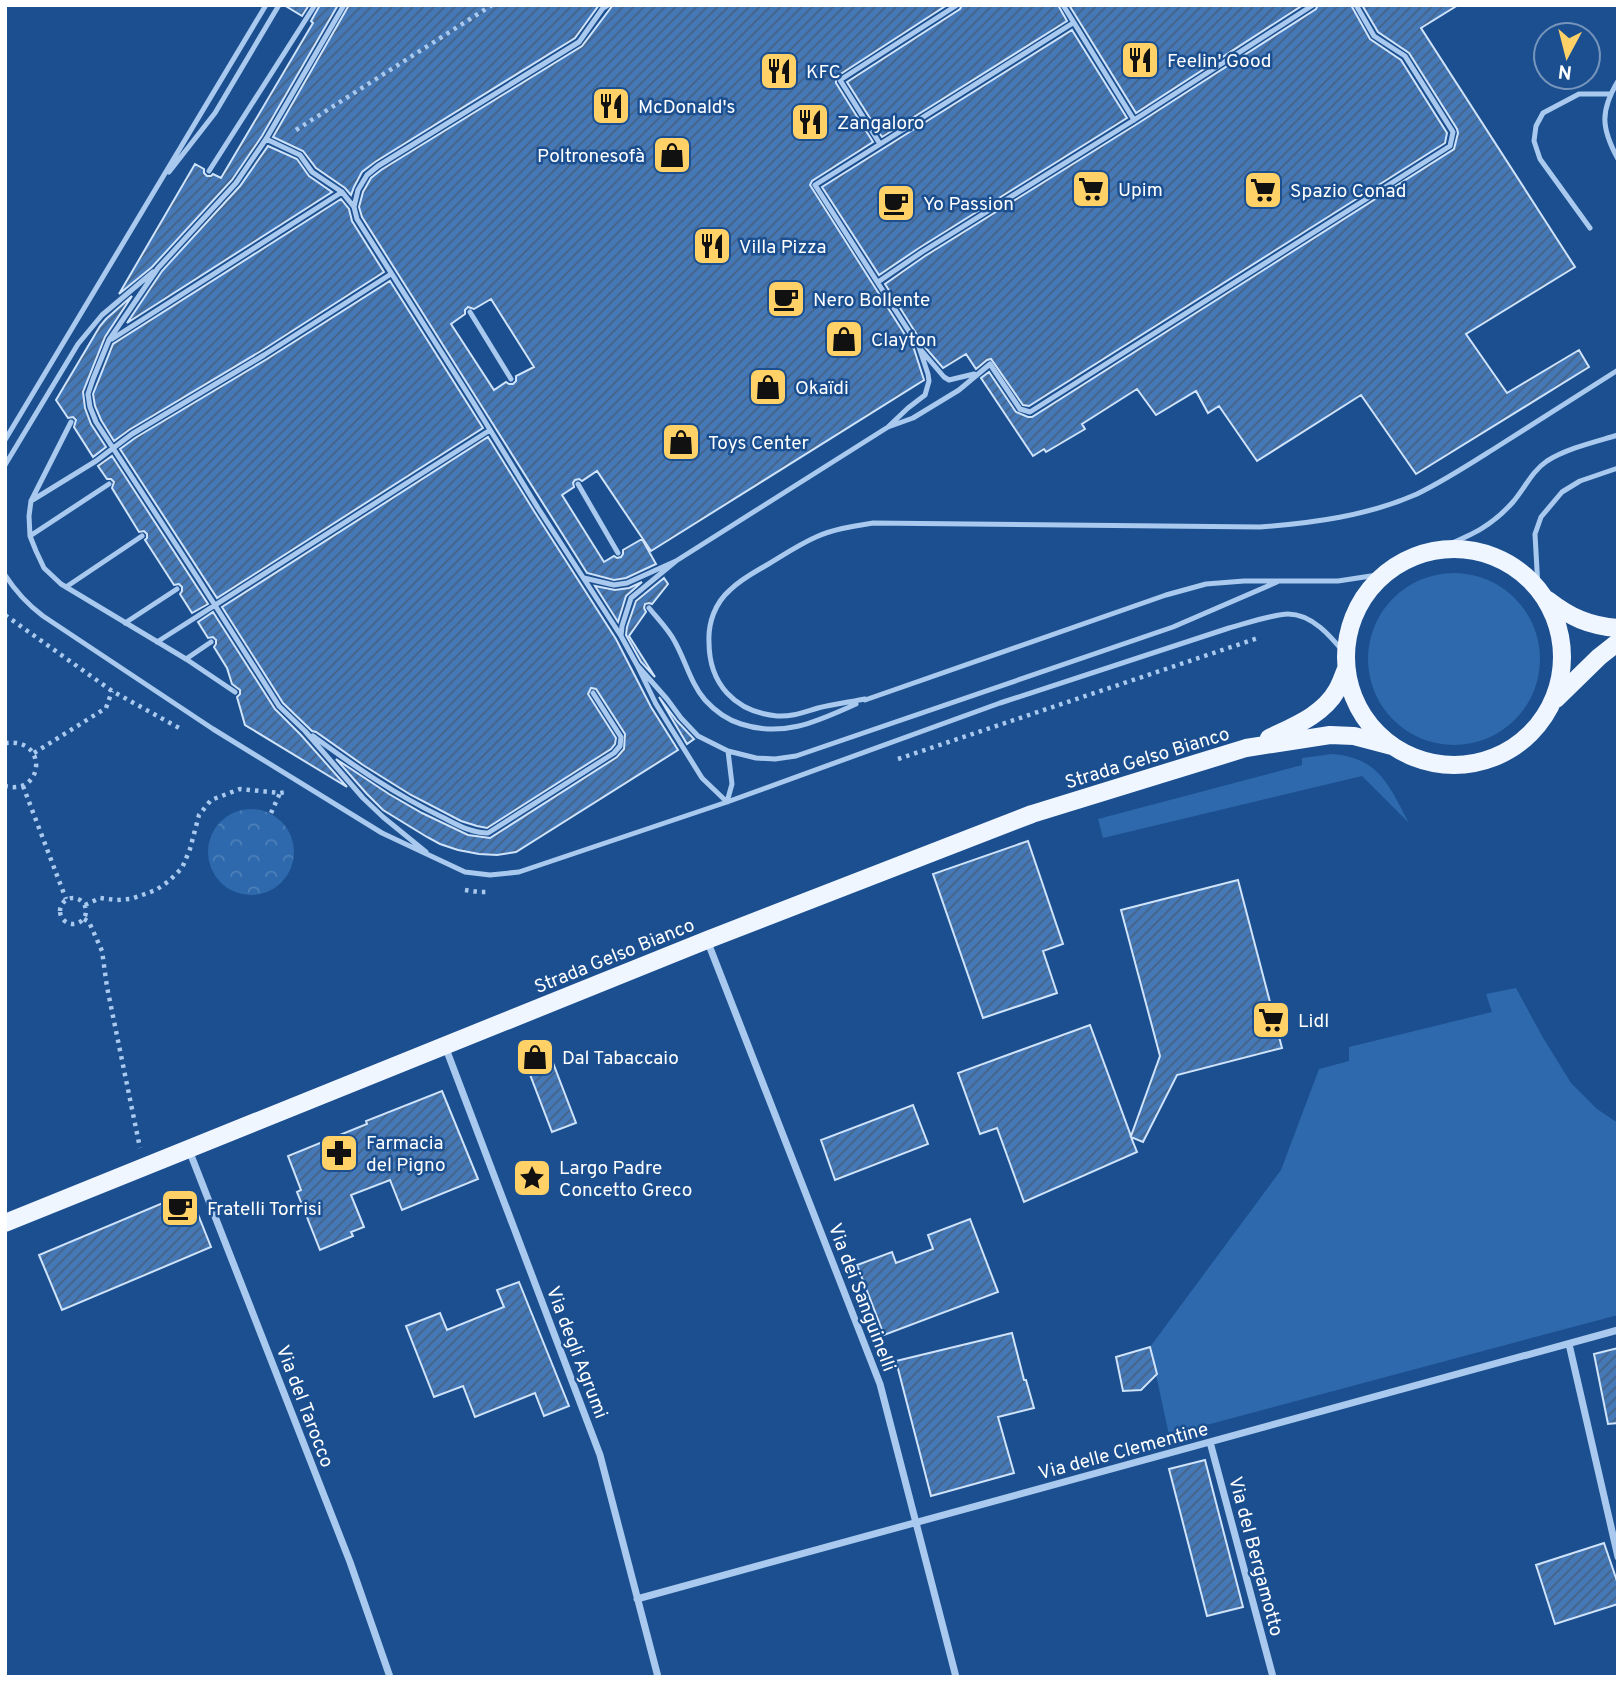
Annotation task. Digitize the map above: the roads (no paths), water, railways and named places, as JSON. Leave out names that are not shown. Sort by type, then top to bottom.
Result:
[{"type":"main road","points":[[1542,592],[1557,621],[1563,648],[1560,684],[1546,715],[1525,740],[1511,750],[1482,762],[1457,765],[1419,760],[1392,746],[1378,734],[1356,705],[1346,662],[1349,632],[1356,611],[1368,591],[1384,574],[1409,559],[1436,550],[1465,549],[1492,556],[1525,574],[1560,609],[1593,625],[1618,628]]},
{"type":"main road","points":[[1554,701],[1618,642]]},
{"type":"main road","name":"Strada Gelso Bianco","points":[[1246,748],[1311,717],[1327,704],[1337,691],[1346,662]]},
{"type":"main road","name":"Strada Gelso Bianco","points":[[5,1223],[707,940],[1032,814],[1246,748],[1330,735],[1354,736],[1392,746]]},
{"type":"street","name":"Via dei Sanguinelli","points":[[707,940],[880,1384],[956,1677]]},
{"type":"street","name":"Via degli Agrumi","points":[[445,1046],[600,1455],[658,1677]]},
{"type":"street","name":"Via del Tarocco","points":[[189,1149],[350,1562],[390,1677]]},
{"type":"street","name":"Via delle Clementine","points":[[637,1599],[1618,1330]]},
{"type":"street","points":[[1569,1344],[1618,1557]]},
{"type":"street","name":"Via del Bergamotto","points":[[1210,1442],[1273,1677]]},
{"type":"lane","points":[[5,440],[266,5]]},
{"type":"lane","points":[[155,191],[215,113],[279,5]]},
{"type":"lane","points":[[209,172],[315,5]]},
{"type":"lane","points":[[5,465],[78,344],[102,315],[158,268],[236,183],[266,139],[344,5]]},
{"type":"lane","points":[[354,207],[358,190],[367,175],[378,166],[579,42],[608,5]]},
{"type":"lane","points":[[880,145],[840,80],[957,5]]},
{"type":"lane","points":[[1063,5],[1134,120]]},
{"type":"lane","points":[[878,282],[1313,5]]},
{"type":"lane","points":[[888,427],[913,418],[959,390],[990,364],[1020,409],[1030,412],[1450,146],[1453,132],[1405,56],[1374,36],[1356,5]]},
{"type":"lane","points":[[977,373],[949,380],[944,377],[919,347],[815,185],[1073,23]]},
{"type":"lane","points":[[1618,81],[1604,112],[1606,129],[1618,159]]},
{"type":"lane","points":[[1590,228],[1540,159],[1534,141],[1536,126],[1543,113],[1579,94],[1610,94]]},
{"type":"lane","points":[[266,139],[300,155],[312,172],[342,192],[354,207],[357,219],[391,274],[621,636],[656,704],[702,778],[727,802]]},
{"type":"lane","points":[[109,340],[342,192]]},
{"type":"lane","points":[[158,268],[109,340],[93,379],[88,394],[96,422],[279,706],[383,817],[435,859]]},
{"type":"lane","points":[[30,501],[391,274]]},
{"type":"lane","points":[[470,312],[511,379]]},
{"type":"lane","points":[[621,636],[631,598],[676,561],[888,427],[925,395],[929,381],[919,347]]},
{"type":"lane","points":[[865,699],[820,707],[794,716],[750,710],[735,700],[720,685],[711,668],[709,632],[713,615],[721,600],[730,589],[751,575],[818,536],[873,523],[1260,527],[1302,524],[1341,517],[1416,494],[1618,370]]},
{"type":"lane","points":[[71,422],[30,501],[30,536],[44,568],[61,584],[186,659],[235,692]]},
{"type":"lane","points":[[157,642],[490,430]]},
{"type":"lane","points":[[1436,550],[1476,533],[1498,517],[1515,500],[1535,472],[1548,461],[1566,452],[1618,435]]},
{"type":"lane","points":[[1542,592],[1535,534],[1541,517],[1562,492],[1580,481],[1618,468]]},
{"type":"lane","points":[[30,536],[109,484]]},
{"type":"lane","points":[[578,484],[618,553]]},
{"type":"lane","points":[[66,587],[142,536]]},
{"type":"lane","points":[[583,578],[614,585],[627,583],[676,561]]},
{"type":"lane","points":[[649,608],[674,640],[705,700],[717,712],[733,722],[775,730],[823,719],[865,699],[1166,595],[1206,584],[1244,581],[1338,581],[1384,574]]},
{"type":"lane","points":[[5,575],[27,604],[43,616],[213,729],[382,833],[465,872],[490,875],[519,872],[727,802],[1000,703],[1257,621],[1289,614],[1306,618],[1328,634],[1346,662]]},
{"type":"lane","points":[[637,665],[698,736],[728,751],[756,758],[775,759],[796,756],[1173,627],[1278,582]]},
{"type":"lane","points":[[125,622],[177,589]]},
{"type":"lane","points":[[186,659],[211,642]]},
{"type":"lane","points":[[304,731],[416,805],[474,833],[488,833],[614,753],[620,746],[621,737],[593,693]]},
{"type":"lane","points":[[727,802],[732,784],[728,751]]},
{"type":"place","name":"Feelin' Good","points":[[1140,60]]},
{"type":"place","name":"KFC","points":[[779,71]]},
{"type":"place","name":"McDonald's","points":[[611,106]]},
{"type":"place","name":"Zangaloro","points":[[810,122]]},
{"type":"place","name":"Poltronesofà","points":[[672,155]]},
{"type":"place","name":"Upim","points":[[1091,189]]},
{"type":"place","name":"Spazio Conad","points":[[1263,190]]},
{"type":"place","name":"Yo Passion","points":[[896,203]]},
{"type":"place","name":"Villa Pizza","points":[[712,246]]},
{"type":"place","name":"Nero Bollente","points":[[786,299]]},
{"type":"place","name":"Clayton","points":[[844,339]]},
{"type":"place","name":"Okaïdi","points":[[768,387]]},
{"type":"place","name":"Toys Center","points":[[681,442]]},
{"type":"place","name":"Lidl","points":[[1271,1020]]},
{"type":"place","name":"Dal Tabaccaio","points":[[535,1057]]},
{"type":"place","name":"Farmacia del Pigno","points":[[339,1153]]},
{"type":"place","name":"Largo Padre Concetto Greco","points":[[532,1178]]},
{"type":"place","name":"Fratelli Torrisi","points":[[180,1208]]}]
